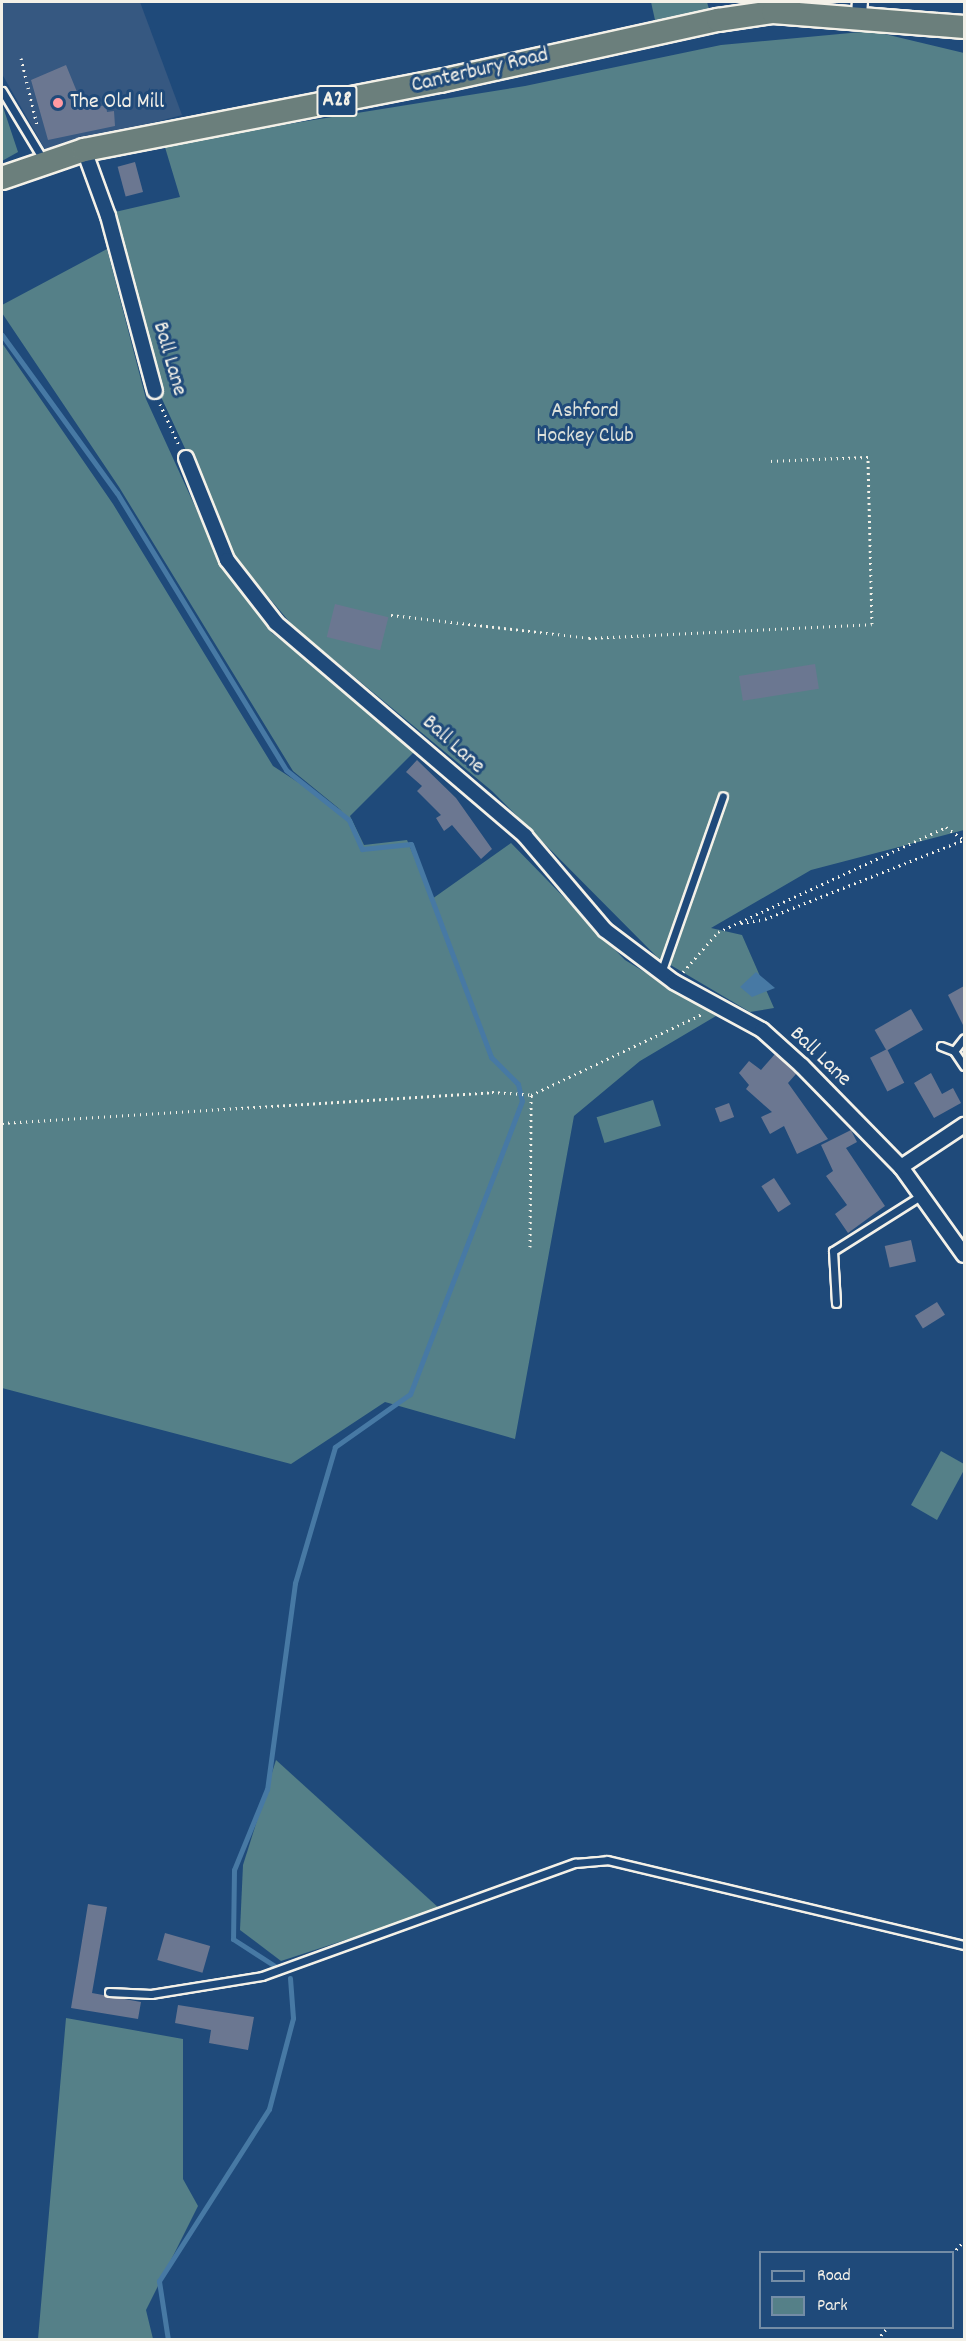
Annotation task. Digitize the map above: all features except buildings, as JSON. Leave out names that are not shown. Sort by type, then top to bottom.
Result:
[{"type":"highway","name":"Canterbury Road","points":[[2,178],[39,152],[84,150],[440,81],[718,20],[773,12],[859,8],[964,27]]},
{"type":"street","name":"Ball Lane","points":[[84,150],[108,216],[155,391]]},
{"type":"street","name":"Ball Lane","points":[[186,458],[227,560],[276,623],[525,836],[605,930],[662,970],[674,982],[762,1030],[901,1167],[964,1255]]},
{"type":"street","points":[[901,1167],[964,1125]]},
{"type":"lane","points":[[2,91],[39,152]]},
{"type":"lane","points":[[662,970],[723,796]]},
{"type":"lane","points":[[954,1051],[964,1038]]},
{"type":"lane","points":[[940,1046],[954,1051],[964,1066]]},
{"type":"lane","points":[[836,1304],[833,1251],[922,1195]]},
{"type":"lane","points":[[109,1992],[163,1993],[262,1976],[575,1863],[607,1860],[964,1945]]},
{"type":"path","points":[[21,58],[39,134],[39,152]]},
{"type":"path","name":"Ball Lane","points":[[155,391],[186,458]]},
{"type":"path","points":[[391,615],[589,638],[872,624],[868,457],[769,461]]},
{"type":"path","points":[[674,982],[718,932],[946,827],[964,840]]},
{"type":"path","points":[[737,924],[765,919],[964,840]]},
{"type":"path","points":[[2,1124],[513,1093],[528,1094],[622,1053],[720,1006]]},
{"type":"path","points":[[528,1094],[530,1247]]},
{"type":"shaded area","points":[[2,2],[140,2],[182,115],[46,151],[2,74]]},
{"type":"shaded area","points":[[756,972],[775,988],[752,997],[740,987]]},
{"type":"green space","points":[[651,2],[707,2],[709,9],[655,20]]},
{"type":"green space","name":"Ashford Hockey Club","points":[[872,31],[964,53],[964,830],[811,870],[711,928],[742,935],[774,1008],[750,1012],[657,957],[492,791],[293,626],[237,560],[162,399],[115,212],[180,197],[164,144],[525,86],[721,45]]},
{"type":"green space","points":[[2,104],[18,152],[2,161]]},
{"type":"green space","points":[[107,249],[146,399],[219,559],[272,633],[418,748],[350,816],[364,845],[407,840],[432,899],[511,843],[625,960],[716,1016],[640,1061],[574,1116],[515,1439],[385,1402],[291,1464],[2,1388],[2,343],[113,504],[273,766],[342,811],[293,771],[119,487],[2,313],[2,305]]},
{"type":"green space","points":[[653,1100],[661,1126],[604,1143],[597,1117]]},
{"type":"green space","points":[[941,1451],[964,1464],[964,1470],[937,1520],[911,1505]]},
{"type":"green space","points":[[276,1760],[440,1909],[281,1961],[240,1930],[243,1865]]},
{"type":"green space","points":[[66,2018],[183,2039],[183,2179],[198,2206],[146,2310],[153,2339],[38,2339]]},
{"type":"waterway","points":[[2,335],[117,493],[286,770],[349,820],[362,849],[411,844],[491,1057],[518,1084],[522,1101],[410,1394],[335,1447],[295,1583],[267,1789],[234,1870],[233,1939],[278,1968]]},
{"type":"waterway","points":[[168,2340],[159,2281],[269,2109],[293,2018],[290,1978]]},
{"type":"place","name":"The Old Mill","points":[[58,103]]}]
